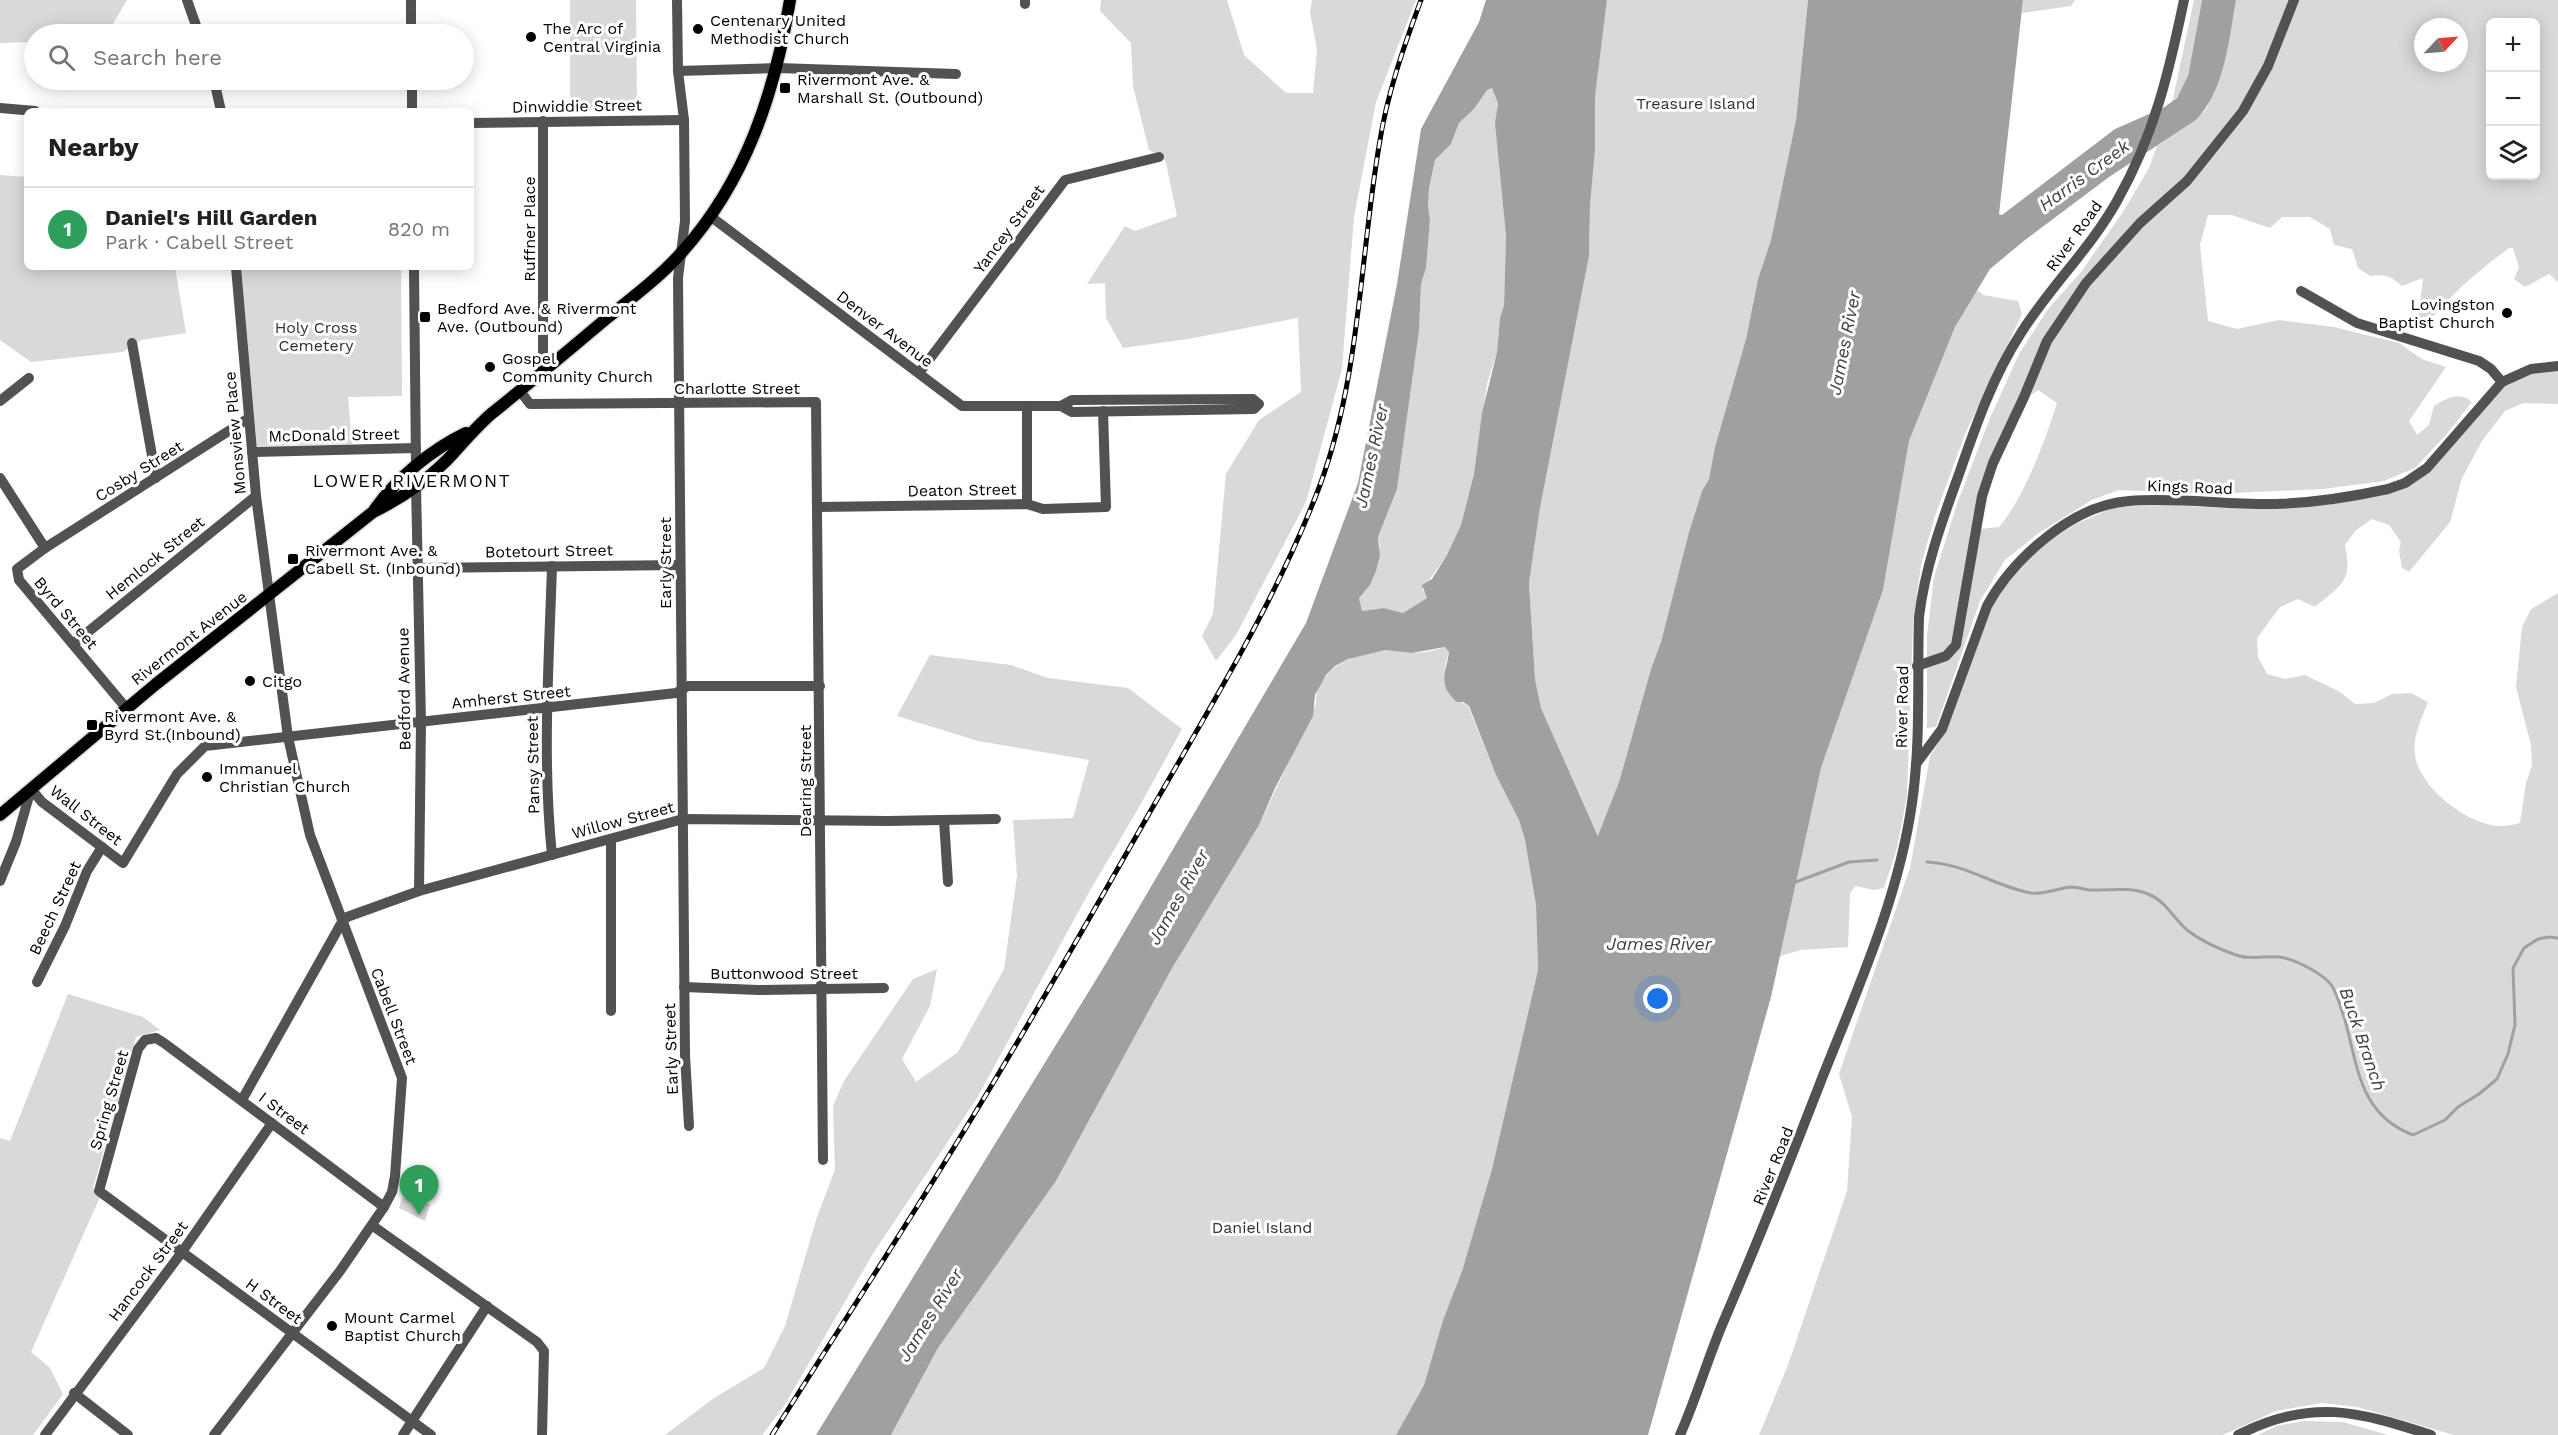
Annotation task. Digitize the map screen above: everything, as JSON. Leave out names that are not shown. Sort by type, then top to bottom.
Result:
[{"type":"main road","name":"Rivermont Avenue","points":[[373,512],[389,489],[444,444],[467,432],[520,391],[645,288],[682,252],[710,216],[742,161],[763,116],[778,68],[790,0]]},
{"type":"main road","name":"Rivermont Avenue","points":[[0,814],[373,512],[398,500],[416,486],[447,460],[467,432]]},
{"type":"street","points":[[187,0],[195,24]]},
{"type":"street","points":[[411,0],[411,24]]},
{"type":"street","name":"Early Street","points":[[677,0],[678,71],[684,120],[685,221],[678,278],[684,1055],[689,1126]]},
{"type":"street","name":"River Road","points":[[1680,1435],[1698,1393],[1721,1326],[1803,1133],[1876,939],[1905,841],[1916,764],[1919,617],[1926,570],[1989,395],[2021,332],[2100,230],[2127,183],[2161,101],[2184,0]]},
{"type":"street","points":[[1917,666],[1947,656],[1956,645],[1982,496],[1993,463],[2024,398],[2047,341],[2067,308],[2092,275],[2140,223],[2187,181],[2243,111],[2268,66],[2294,0]]},
{"type":"street","points":[[678,71],[778,68],[956,74]]},
{"type":"street","points":[[216,90],[220,108]]},
{"type":"street","points":[[412,90],[412,108]]},
{"type":"street","points":[[0,108],[24,110]]},
{"type":"street","name":"Dinwiddie Street","points":[[474,123],[684,120]]},
{"type":"street","name":"Ruffner Place","points":[[543,121],[543,372]]},
{"type":"street","name":"Yancey Street","points":[[918,373],[1065,180],[1159,157]]},
{"type":"street","name":"Denver Avenue","points":[[710,216],[962,406],[1061,406],[1072,400],[1253,399],[1259,404],[1254,409],[1072,412],[1061,406]]},
{"type":"street","name":"Monsview Place","points":[[236,270],[256,496],[268,597]]},
{"type":"street","points":[[414,270],[416,467]]},
{"type":"street","points":[[2301,291],[2357,322],[2480,361],[2491,369],[2502,382]]},
{"type":"street","points":[[132,343],[156,478]]},
{"type":"street","name":"Kings Road","points":[[1916,764],[1942,729],[1987,606],[1996,590],[2018,562],[2053,534],[2099,508],[2128,501],[2276,504],[2388,489],[2405,483],[2427,468],[2502,382],[2530,369],[2558,366]]},
{"type":"street","points":[[0,401],[29,378]]},
{"type":"street","name":"Charlotte Street","points":[[520,391],[530,404],[816,402]]},
{"type":"street","name":"Dearing Street","points":[[816,402],[824,1160]]},
{"type":"street","points":[[1027,407],[1028,504]]},
{"type":"street","name":"Deaton Street","points":[[818,507],[1028,504],[1043,509],[1106,507],[1103,411]]},
{"type":"street","name":"Cosby Street","points":[[45,548],[249,418]]},
{"type":"street","name":"McDonald Street","points":[[252,452],[416,448]]},
{"type":"street","name":"Byrd Street","points":[[0,478],[45,548],[20,564],[17,575],[127,709]]},
{"type":"street","name":"Bedford Avenue","points":[[416,486],[421,722],[419,891]]},
{"type":"street","name":"Hemlock Street","points":[[74,644],[256,496]]},
{"type":"street","name":"Botetourt Street","points":[[417,568],[680,565]]},
{"type":"street","name":"Pansy Street","points":[[552,566],[547,708],[549,827],[552,855]]},
{"type":"street","name":"Cabell Street","points":[[214,1435],[373,1226],[392,1192],[402,1078],[310,835],[288,737],[268,597]]},
{"type":"street","name":"Amherst Street","points":[[123,862],[177,774],[205,746],[676,693],[688,686],[820,686]]},
{"type":"street","points":[[0,881],[16,842],[31,789]]},
{"type":"street","name":"Wall Street","points":[[31,789],[42,802],[123,862]]},
{"type":"street","name":"Willow Street","points":[[342,922],[347,917],[419,891],[683,819],[820,821],[996,819]]},
{"type":"street","points":[[944,820],[948,882]]},
{"type":"street","points":[[611,839],[611,1011]]},
{"type":"street","name":"Beech Street","points":[[37,982],[65,926],[87,871],[102,847]]},
{"type":"street","points":[[242,1100],[342,922]]},
{"type":"street","name":"Buttonwood Street","points":[[684,987],[758,990],[884,988]]},
{"type":"street","name":"Spring Street","points":[[99,1191],[138,1049],[145,1040],[156,1038],[164,1043]]},
{"type":"street","name":"I Street","points":[[164,1043],[384,1207]]},
{"type":"street","name":"Hancock Street","points":[[45,1435],[74,1393],[182,1252],[272,1123]]},
{"type":"street","name":"H Street","points":[[99,1191],[431,1435]]},
{"type":"street","points":[[373,1226],[537,1342],[544,1351],[542,1435]]},
{"type":"street","points":[[403,1435],[487,1306]]},
{"type":"street","points":[[74,1393],[128,1435]]},
{"type":"street","points":[[2238,1435],[2278,1418],[2322,1410],[2356,1414],[2431,1435]]},
{"type":"green space","points":[[0,0],[127,0],[113,24],[24,24],[24,42],[0,43]]},
{"type":"green space","points":[[570,0],[636,0],[637,109],[570,110]]},
{"type":"green space","points":[[1101,0],[1227,0],[1244,55],[1286,93],[1313,93],[1317,50],[1310,12],[1312,0],[1416,0],[1376,102],[1354,217],[1342,369],[1306,502],[1236,635],[1216,661],[1202,636],[1213,614],[1226,474],[1259,420],[1301,392],[1298,318],[1188,339],[1123,348],[1106,318],[1105,283],[1087,284],[1125,226],[1135,231],[1177,216],[1166,163],[1162,156],[1149,150],[1133,86],[1131,43],[1100,11]]},
{"type":"green space","name":"Treasure Island","points":[[1607,0],[1808,0],[1796,120],[1771,240],[1758,279],[1746,339],[1715,447],[1709,479],[1702,491],[1689,532],[1661,642],[1651,669],[1619,782],[1599,837],[1541,708],[1535,679],[1529,583],[1540,508],[1589,256],[1590,206],[1595,150],[1595,97]]},
{"type":"green space","points":[[2023,0],[2075,0],[2071,6],[2022,13]]},
{"type":"green space","points":[[2194,0],[2202,0],[2188,76],[2184,88],[2172,103]]},
{"type":"green space","points":[[2236,0],[2558,0],[2558,282],[2549,274],[2525,287],[2514,279],[2519,267],[2513,248],[2509,248],[2464,284],[2425,327],[2418,320],[2423,278],[2402,286],[2392,278],[2383,275],[2370,276],[2358,268],[2352,249],[2334,245],[2330,229],[2310,217],[2282,217],[2270,228],[2232,215],[2208,215],[2200,245],[2208,321],[2237,329],[2279,320],[2334,327],[2399,343],[2422,359],[2446,367],[2409,421],[2417,435],[2429,425],[2434,406],[2439,403],[2458,396],[2472,402],[2415,468],[2384,481],[2323,489],[2211,494],[2119,490],[2092,500],[2040,532],[2005,560],[1980,601],[1936,727],[1927,728],[1927,636],[1934,577],[1958,501],[1990,418],[2019,354],[2048,309],[2081,272],[2123,212],[2149,168],[2157,146],[2196,120],[2207,108],[2226,55]],"holes":[[[2038,390],[2057,403],[2033,468],[2017,501],[1999,527],[1980,529],[1994,472],[2030,396]]]},
{"type":"green space","points":[[1492,88],[1498,105],[1497,138],[1506,236],[1504,305],[1500,318],[1497,352],[1487,384],[1474,474],[1461,525],[1447,555],[1422,590],[1426,593],[1427,598],[1403,613],[1384,608],[1362,611],[1359,598],[1370,585],[1376,571],[1380,546],[1378,537],[1397,489],[1419,331],[1421,284],[1426,268],[1430,220],[1429,188],[1435,160],[1451,144],[1459,123],[1474,109],[1487,90]]},
{"type":"green space","points":[[0,175],[24,177],[24,270],[176,270],[186,333],[141,340],[123,352],[31,362],[0,340]]},
{"type":"green space","name":"Holy Cross Cemetery","points":[[241,270],[401,270],[402,396],[348,397],[352,444],[257,446]]},
{"type":"green space","points":[[1977,290],[1983,295],[2018,301],[2022,314],[1965,434],[1935,516],[1921,565],[1913,623],[1907,796],[1897,848],[1884,888],[1874,890],[1855,886],[1850,894],[1848,947],[1801,950],[1780,956],[1821,768],[1883,590],[1909,441],[1955,327]]},
{"type":"green space","points":[[2558,370],[2558,404],[2523,403],[2505,411],[2482,441],[2462,478],[2450,522],[2409,572],[2402,568],[2399,551],[2401,542],[2389,525],[2372,519],[2356,530],[2345,545],[2347,567],[2343,582],[2315,607],[2298,599],[2280,607],[2257,638],[2258,657],[2267,674],[2285,679],[2305,675],[2340,692],[2355,704],[2374,703],[2392,694],[2411,693],[2428,702],[2418,728],[2414,748],[2419,768],[2426,780],[2436,792],[2461,813],[2489,825],[2507,826],[2520,823],[2526,783],[2532,765],[2531,745],[2516,687],[2522,627],[2531,609],[2558,593],[2558,1435],[2454,1435],[2357,1407],[2322,1403],[2276,1411],[2223,1435],[1759,1435],[1788,1365],[1847,1191],[1852,1117],[1839,1074],[1910,868],[1930,756],[1946,731],[1991,608],[2011,577],[2039,549],[2055,537],[2076,524],[2114,507],[2164,505],[2226,508],[2407,487],[2505,385],[2532,374]]},
{"type":"green space","name":"Daniel Island","points":[[1445,647],[1449,652],[1445,665],[1451,697],[1468,706],[1496,775],[1519,820],[1525,840],[1536,905],[1538,970],[1492,1169],[1462,1271],[1443,1320],[1424,1385],[1396,1435],[891,1435],[938,1348],[1056,1181],[1171,970],[1259,825],[1316,704],[1317,692],[1322,681],[1339,665],[1361,654],[1385,650],[1417,653]]},
{"type":"green space","points":[[930,655],[1011,665],[1048,678],[1128,688],[1182,729],[1088,894],[977,1098],[874,1252],[784,1406],[762,1435],[665,1435],[714,1398],[764,1368],[785,1326],[816,1220],[835,1169],[833,1106],[844,1081],[913,979],[937,969],[930,1006],[902,1059],[916,1082],[958,1052],[1004,969],[1017,876],[1013,820],[1073,818],[1089,760],[978,741],[897,716]]},
{"type":"green space","points":[[68,994],[143,1017],[160,1030],[136,1037],[93,1188],[100,1197],[31,1352],[50,1368],[63,1394],[33,1435],[0,1435],[0,1138],[10,1141]]},
{"type":"green space","points":[[402,1198],[430,1204],[425,1221],[399,1208]]},
{"type":"green space","points":[[2304,1421],[2343,1422],[2388,1435],[2258,1435],[2276,1426]]},
{"type":"water","name":"James River","points":[[1486,0],[1607,0],[1595,97],[1595,150],[1590,206],[1589,256],[1540,508],[1529,583],[1535,679],[1541,708],[1598,836],[1619,782],[1651,669],[1661,642],[1689,532],[1702,491],[1709,479],[1715,447],[1746,339],[1758,279],[1771,240],[1796,120],[1808,0],[2023,0],[1999,214],[2002,215],[2115,129],[2163,108],[2177,98],[2188,76],[2202,0],[2236,0],[2220,79],[2206,108],[2196,120],[2109,177],[1990,269],[1955,327],[1909,441],[1883,590],[1821,768],[1771,997],[1648,1435],[1396,1435],[1424,1385],[1443,1320],[1462,1271],[1492,1169],[1538,970],[1536,905],[1525,840],[1519,820],[1496,775],[1469,706],[1463,702],[1457,702],[1447,690],[1444,678],[1449,652],[1445,647],[1412,653],[1385,650],[1348,659],[1335,666],[1326,675],[1315,695],[1313,716],[1275,788],[1259,825],[1171,970],[1056,1181],[938,1348],[891,1435],[816,1435],[1102,970],[1306,623],[1358,483],[1397,284],[1421,129],[1479,22]],"holes":[[[1492,88],[1498,104],[1495,123],[1506,236],[1504,305],[1500,318],[1497,352],[1482,413],[1474,474],[1461,525],[1447,555],[1432,579],[1422,585],[1427,598],[1403,613],[1384,608],[1362,611],[1359,598],[1370,585],[1376,571],[1380,555],[1378,537],[1397,489],[1419,331],[1421,284],[1426,268],[1430,220],[1429,188],[1435,160],[1451,144],[1459,123],[1474,109],[1487,90]]]},
{"type":"waterway","name":"Buck Branch","points":[[1793,883],[1849,862],[1877,860]]},
{"type":"waterway","name":"Buck Branch","points":[[1927,862],[1955,867],[2031,893],[2071,887],[2089,890],[2126,889],[2141,892],[2165,905],[2182,925],[2198,938],[2230,953],[2242,957],[2285,958],[2311,969],[2323,977],[2336,994],[2358,1072],[2372,1102],[2395,1126],[2413,1135],[2445,1120],[2458,1107],[2497,1079],[2508,1054],[2515,1025],[2513,968],[2524,948],[2538,939],[2558,938]]},
{"type":"railway","points":[[772,1435],[933,1181],[1029,1023],[1217,696],[1283,571],[1320,485],[1333,444],[1351,360],[1382,127],[1396,72],[1421,0]]},
{"type":"place","name":"Centenary United Methodist Church","points":[[698,29]]},
{"type":"place","name":"The Arc of Central Virginia","points":[[531,37]]},
{"type":"place","name":"Rivermont Ave. & Marshall St. (Outbound)","points":[[785,88]]},
{"type":"place","name":"Lovingston Baptist Church","points":[[2507,313]]},
{"type":"place","name":"Bedford Ave. & Rivermont Ave. (Outbound)","points":[[425,317]]},
{"type":"place","name":"Gospel Community Church","points":[[490,367]]},
{"type":"place","name":"Rivermont Ave. & Cabell St. (Inbound)","points":[[293,559]]},
{"type":"place","name":"Citgo","points":[[250,681]]},
{"type":"place","name":"Rivermont Ave. & Byrd St.(Inbound)","points":[[92,725]]},
{"type":"place","name":"Immanuel Christian Church","points":[[207,777]]},
{"type":"place","name":"Daniel's Hill Garden","points":[[419,1215]]},
{"type":"place","name":"Mount Carmel Baptist Church","points":[[332,1326]]},
{"type":"district","name":"LOWER RIVERMONT","points":[[412,480]]},
{"type":"water label","name":"Harris Creek","points":[[2084,175]]}]
